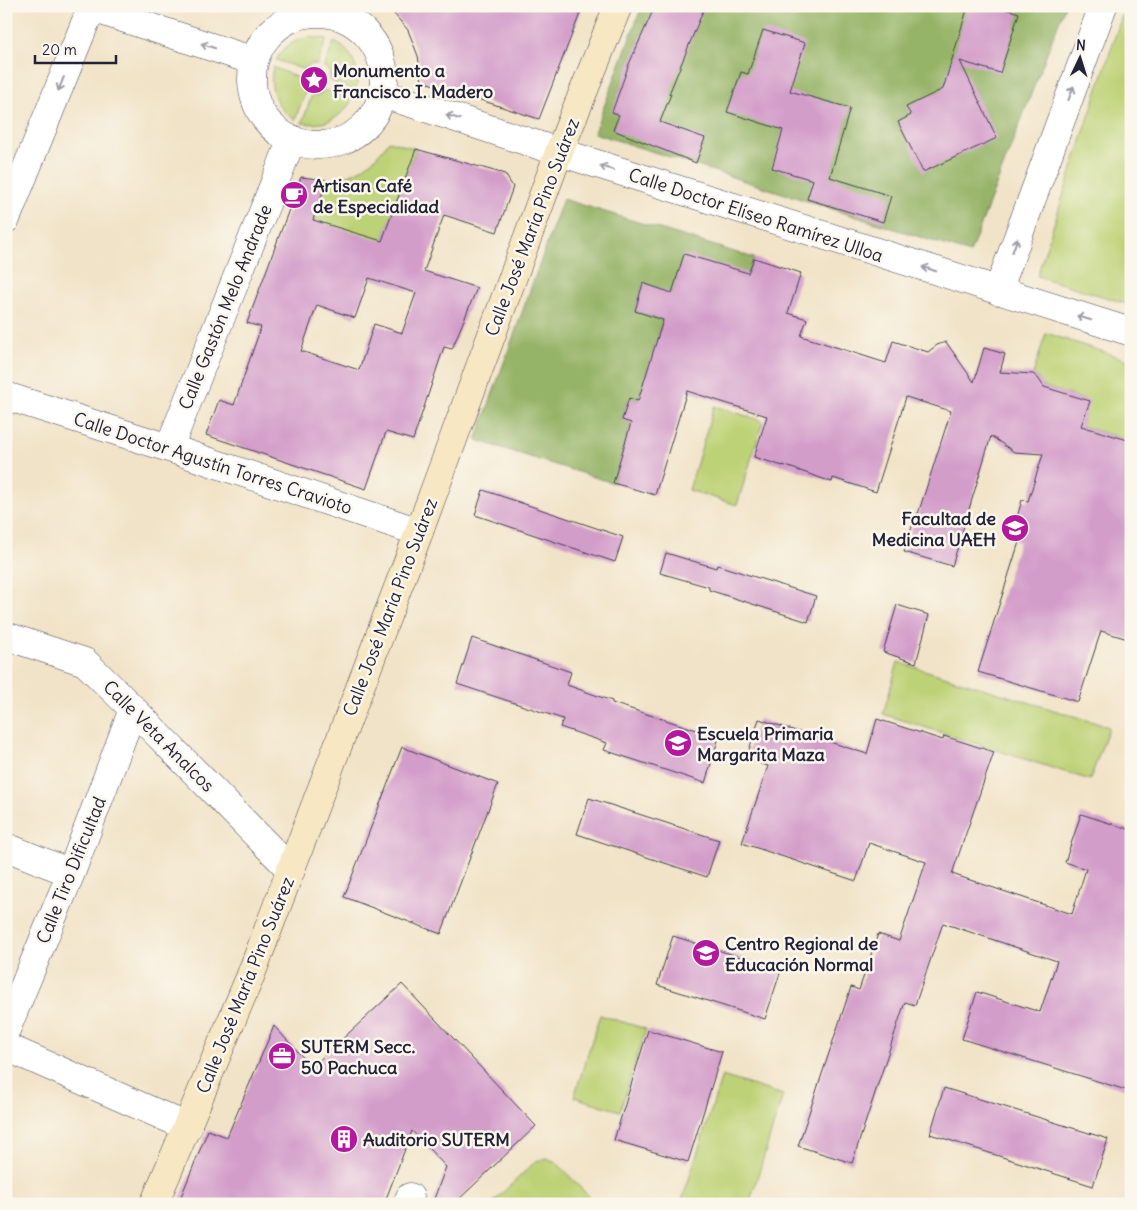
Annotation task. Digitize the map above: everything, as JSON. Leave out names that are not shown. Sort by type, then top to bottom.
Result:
[{"type":"main road","name":"Calle José María Pino Suárez","points":[[154,1204],[250,977],[419,532],[559,152],[618,6]]},
{"type":"street","points":[[998,291],[1103,6]]},
{"type":"street","points":[[6,218],[90,7],[254,61]]},
{"type":"street","points":[[344,12],[372,40],[381,56],[384,75],[383,94],[376,112],[364,126],[348,137],[330,144],[311,144],[292,139],[276,129],[263,115],[255,98],[252,80],[254,61],[262,44],[274,30],[288,20],[305,14],[344,12]]},
{"type":"street","name":"Calle Doctor Elíseo Ramírez Ulloa","points":[[383,94],[559,152],[1131,332]]},
{"type":"street","name":"Calle Gastón Melo Andrade","points":[[169,448],[292,139]]},
{"type":"street","name":"Calle Doctor Agustín Torres Cravioto","points":[[6,396],[169,448],[419,532]]},
{"type":"street","name":"Calle Veta Analcos","points":[[6,636],[85,662],[291,870]]},
{"type":"street","name":"Calle Tiro Dificultad","points":[[6,1030],[71,872],[133,709]]},
{"type":"street","points":[[6,847],[71,872]]},
{"type":"street","points":[[6,1048],[188,1127]]},
{"type":"green space","points":[[642,6],[1065,6],[970,253],[594,133]]},
{"type":"green space","points":[[1125,6],[1131,6],[1131,305],[1037,276]]},
{"type":"green space","points":[[312,37],[327,39],[317,65],[311,64],[302,69],[276,60],[283,50],[291,44],[300,39]]},
{"type":"green space","points":[[334,42],[346,50],[354,62],[357,76],[356,91],[331,81],[329,71],[324,67]]},
{"type":"green space","points":[[273,67],[298,78],[301,88],[305,92],[295,120],[283,110],[275,97],[272,83]]},
{"type":"green space","points":[[326,90],[352,100],[337,117],[331,120],[310,124],[302,123],[312,95],[318,95]]},
{"type":"green space","points":[[389,141],[416,149],[377,256],[313,220],[327,180],[347,176],[370,163]]},
{"type":"green space","points":[[563,199],[754,258],[747,276],[672,293],[643,284],[635,311],[663,320],[638,401],[629,398],[622,419],[631,423],[613,483],[476,440]]},
{"type":"green space","points":[[1046,333],[1131,361],[1131,441],[1081,426],[1089,401],[1042,386],[1038,378],[1033,374]]},
{"type":"green space","points":[[714,406],[763,421],[737,505],[689,490]]},
{"type":"green space","points":[[898,662],[1109,727],[1090,780],[883,714]]},
{"type":"green space","points":[[600,1015],[646,1029],[620,1111],[574,1097]]},
{"type":"green space","points":[[722,1076],[783,1095],[749,1204],[681,1204]]},
{"type":"green space","points":[[547,1158],[556,1162],[596,1204],[491,1204],[536,1161]]},
{"type":"building","points":[[387,6],[583,6],[539,119],[422,81],[418,56],[408,30]]},
{"type":"building","points":[[655,6],[705,6],[669,94],[671,94],[660,122],[705,138],[696,163],[613,130],[619,115],[612,112],[629,64]]},
{"type":"building","points":[[968,6],[995,6],[1019,13],[1000,73],[960,61],[997,138],[923,172],[898,122],[911,115],[906,107],[943,89]]},
{"type":"building","points":[[763,30],[805,43],[790,91],[850,108],[830,177],[891,196],[883,222],[807,199],[813,180],[772,168],[783,130],[727,112],[741,72],[748,74]]},
{"type":"building","points":[[416,149],[505,174],[513,187],[497,232],[444,215],[424,271],[477,288],[452,349],[444,347],[413,440],[386,432],[366,489],[206,435],[219,400],[234,405],[261,327],[247,323],[301,177],[327,180],[313,220],[382,241]],"holes":[[[369,278],[416,293],[402,333],[374,324],[359,370],[301,351],[317,305],[355,318]]]},
{"type":"building","points":[[684,254],[748,273],[754,258],[801,273],[788,313],[807,319],[801,336],[886,363],[893,341],[928,352],[937,345],[946,342],[974,382],[984,348],[1005,354],[1000,372],[1033,374],[1044,387],[1090,401],[1081,426],[1131,441],[1131,640],[1101,631],[1078,702],[978,672],[1019,542],[1015,540],[1020,526],[1015,524],[1022,500],[1028,501],[1043,454],[1014,452],[991,436],[952,566],[904,552],[951,411],[906,397],[876,492],[833,478],[832,482],[754,457],[767,416],[687,391],[655,495],[613,483],[631,423],[622,420],[629,398],[638,401],[663,320],[635,311],[643,283],[672,293]]},
{"type":"building","points":[[483,490],[623,537],[615,562],[475,515]]},
{"type":"building","points":[[666,553],[716,568],[717,565],[816,596],[808,622],[709,590],[709,587],[660,573]]},
{"type":"building","points":[[897,605],[929,615],[916,663],[883,652]]},
{"type":"building","points":[[472,638],[571,672],[567,685],[612,701],[612,703],[719,737],[705,783],[604,750],[607,743],[560,727],[563,719],[457,684]]},
{"type":"building","points":[[759,719],[867,754],[877,719],[943,740],[944,736],[994,752],[952,874],[1072,914],[1086,869],[1065,862],[1081,814],[1131,830],[1131,1075],[1126,1090],[962,1039],[977,992],[1040,1012],[1057,961],[943,923],[915,1005],[905,1002],[852,1163],[798,1146],[851,987],[859,990],[878,934],[899,941],[926,862],[869,843],[856,881],[742,843],[768,766],[746,759]]},
{"type":"building","points":[[402,747],[498,784],[441,934],[344,897]]},
{"type":"building","points":[[589,798],[719,840],[707,877],[577,834]]},
{"type":"building","points":[[673,936],[781,970],[765,1019],[657,985]]},
{"type":"building","points":[[402,984],[536,1126],[454,1204],[432,1204],[446,1167],[412,1131],[384,1204],[178,1204],[208,1130],[227,1137],[274,1026],[312,1067]]},
{"type":"building","points":[[648,1030],[722,1052],[688,1162],[614,1140]]},
{"type":"building","points":[[944,1088],[1108,1139],[1093,1186],[930,1134]]},
{"type":"place","name":"Monumento a Francisco I. Madero","points":[[314,80]]},
{"type":"place","name":"Artisan Café de Especialidad","points":[[294,195]]},
{"type":"place","name":"Facultad de Medicina UAEH","points":[[1015,528]]},
{"type":"place","name":"Escuela Primaria Margarita Maza","points":[[678,743]]},
{"type":"place","name":"Centro Regional de Educación Normal","points":[[706,953]]},
{"type":"place","name":"SUTERM Secc. 50 Pachuca","points":[[282,1056]]},
{"type":"place","name":"Auditorio SUTERM","points":[[344,1139]]}]
